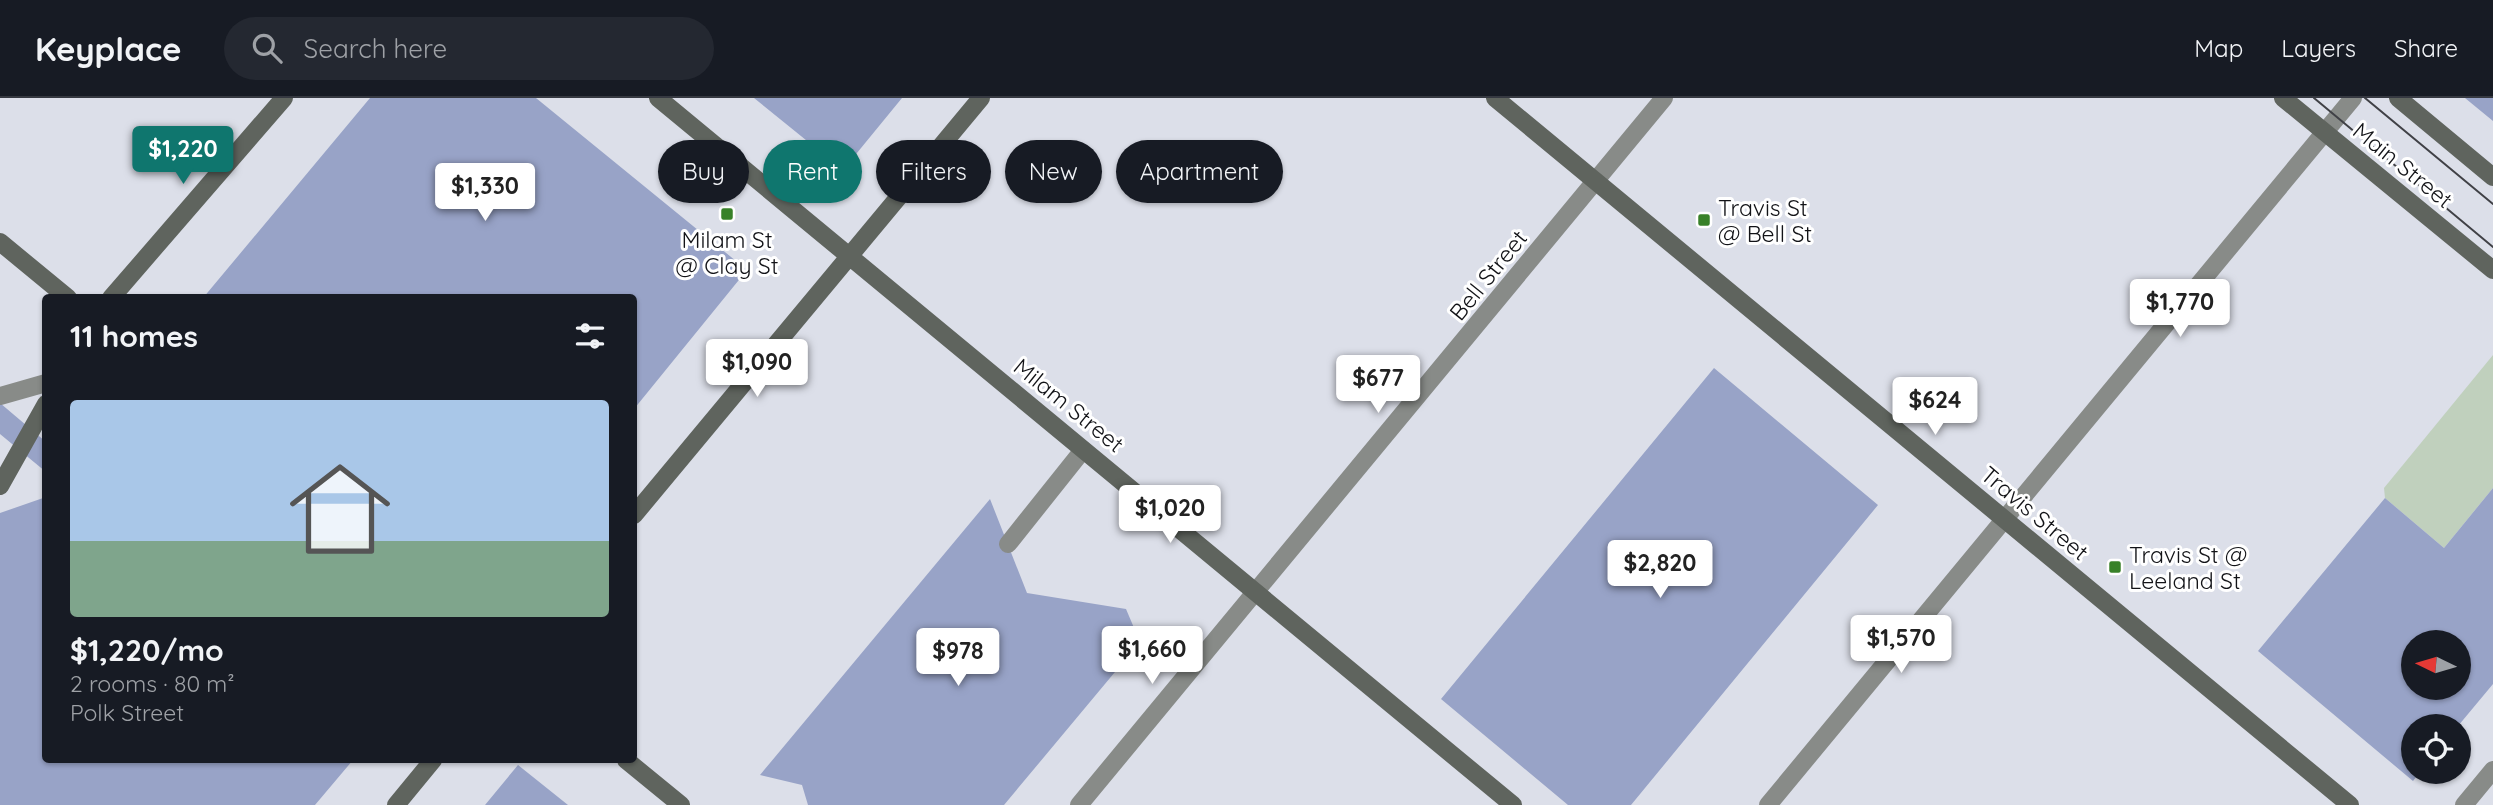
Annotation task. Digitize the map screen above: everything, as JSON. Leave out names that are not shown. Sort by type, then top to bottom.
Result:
[{"type":"main road","points":[[114,294],[284,98]]},
{"type":"main road","name":"Milam Street","points":[[658,98],[1513,805]]},
{"type":"main road","points":[[637,511],[981,98]]},
{"type":"main road","name":"Travis Street","points":[[1495,98],[2350,805]]},
{"type":"main road","name":"Main Street","points":[[2283,98],[2493,270]]},
{"type":"main road","name":"Main Street","points":[[2398,98],[2493,177]]},
{"type":"main road","points":[[0,242],[63,294]]},
{"type":"main road","points":[[0,486],[42,411]]},
{"type":"main road","points":[[397,805],[431,763]]},
{"type":"main road","points":[[630,763],[681,805]]},
{"type":"street","name":"Bell Street","points":[[1079,805],[1664,98]]},
{"type":"street","points":[[1768,805],[2353,98]]},
{"type":"street","points":[[0,396],[42,384]]},
{"type":"street","points":[[1008,544],[1083,450]]},
{"type":"street","points":[[2465,805],[2493,770]]},
{"type":"green space","points":[[2493,355],[2493,488],[2444,548],[2385,498],[2384,488]]},
{"type":"building","points":[[370,98],[536,98],[658,197],[658,203],[665,203],[747,270],[637,405],[637,294],[206,294]]},
{"type":"building","points":[[754,98],[902,98],[862,147],[862,140],[806,140]]},
{"type":"building","points":[[2465,98],[2493,98],[2493,121]]},
{"type":"building","points":[[1714,368],[1878,505],[1631,805],[1568,805],[1441,699]]},
{"type":"building","points":[[0,403],[42,439],[42,469],[0,434]]},
{"type":"building","points":[[2493,488],[2493,684],[2468,714],[2401,714],[2401,771],[2258,651],[2385,498],[2444,548]]},
{"type":"building","points":[[42,498],[42,763],[350,763],[315,805],[0,805],[0,513]]},
{"type":"building","points":[[990,499],[1027,593],[1126,609],[1140,642],[1004,805],[808,805],[802,785],[760,775]]},
{"type":"building","points":[[518,765],[568,805],[485,805]]},
{"type":"tram line","points":[[2314,98],[2493,247]]},
{"type":"tram line","points":[[2365,98],[2493,204]]},
{"type":"place","name":"Milam St @ Clay St","points":[[727,214]]},
{"type":"place","name":"Travis St @ Bell St","points":[[1704,220]]},
{"type":"place","name":"Travis St @ Leeland St","points":[[2115,567]]}]
